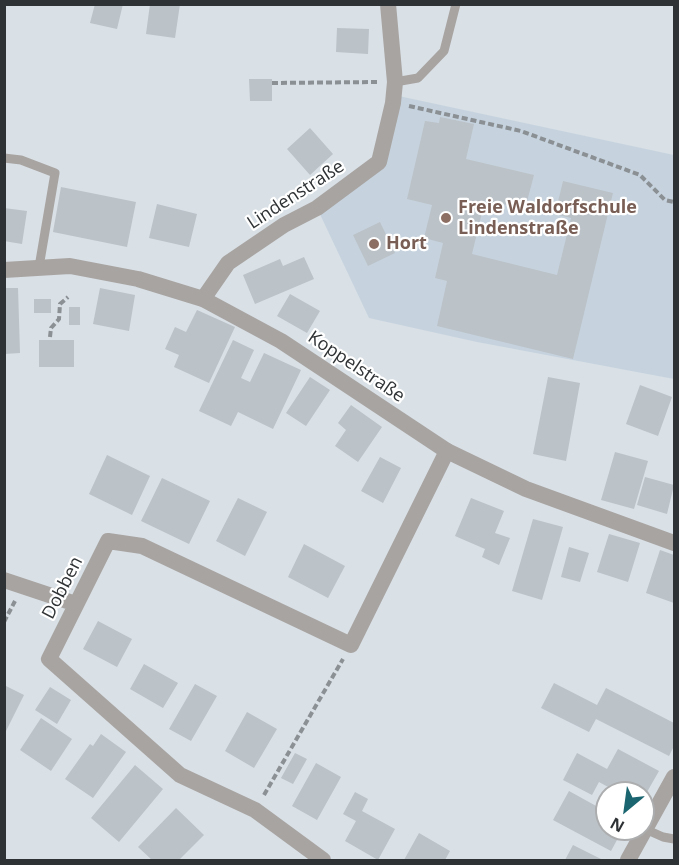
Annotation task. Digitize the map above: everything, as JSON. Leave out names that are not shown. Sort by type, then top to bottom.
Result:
[{"type":"street","name":"Lindenstraße","points":[[202,299],[228,263],[284,225],[317,208],[379,162],[393,103],[395,82],[384,5]]},
{"type":"street","name":"Koppelstraße","points":[[4,270],[70,266],[126,276],[202,299],[281,341],[447,451],[526,489],[675,543]]},
{"type":"street","points":[[351,645],[447,451]]},
{"type":"street","name":"Dobben","points":[[323,861],[255,810],[180,775],[49,659],[108,541],[142,546],[351,645]]},
{"type":"street","points":[[4,580],[76,604]]},
{"type":"street","points":[[655,812],[675,777]]},
{"type":"street","points":[[628,861],[639,841]]},
{"type":"lane","points":[[395,82],[418,78],[444,51],[456,4]]},
{"type":"lane","points":[[4,158],[21,160],[55,173],[39,267]]},
{"type":"lane","points":[[655,833],[675,839]]},
{"type":"path","points":[[272,82],[395,82]]},
{"type":"path","points":[[393,103],[521,131],[640,175],[665,200],[675,202]]},
{"type":"path","points":[[50,337],[51,328],[59,319],[60,304],[68,297]]},
{"type":"path","points":[[255,810],[351,645]]},
{"type":"shaded area","points":[[394,95],[674,155],[674,379],[477,342],[369,318],[317,208],[379,162]]},
{"type":"building","points":[[95,4],[123,4],[117,29],[90,23]]},
{"type":"building","points":[[150,4],[180,4],[175,38],[146,34]]},
{"type":"building","points":[[337,28],[369,29],[368,54],[336,52]]},
{"type":"building","points":[[249,79],[272,79],[272,101],[250,101]]},
{"type":"building","points":[[440,117],[474,124],[466,159],[534,175],[525,209],[485,200],[472,254],[557,275],[571,218],[555,214],[563,181],[613,193],[573,359],[437,326],[447,281],[435,278],[443,243],[424,238],[432,205],[407,199],[425,121],[439,123]]},
{"type":"building","points":[[310,128],[333,154],[310,175],[287,149]]},
{"type":"building","points":[[61,187],[136,202],[127,247],[53,232]]},
{"type":"building","points":[[157,204],[197,214],[189,247],[149,238]]},
{"type":"building","points":[[4,208],[27,211],[22,244],[4,241]]},
{"type":"building","name":"Hort","points":[[380,222],[395,253],[368,266],[353,235]]},
{"type":"building","points":[[304,257],[314,279],[255,304],[243,275],[280,259],[283,266]]},
{"type":"building","points":[[4,288],[18,288],[20,353],[4,354]]},
{"type":"building","points":[[100,288],[135,295],[129,331],[93,324]]},
{"type":"building","points":[[290,294],[320,311],[307,333],[277,316]]},
{"type":"building","points":[[34,299],[51,299],[51,313],[34,313]]},
{"type":"building","points":[[69,307],[80,307],[80,325],[69,325]]},
{"type":"building","points":[[197,310],[235,327],[209,383],[174,367],[179,355],[165,349],[175,327],[186,332]]},
{"type":"building","points":[[39,340],[74,340],[74,367],[39,367]]},
{"type":"building","points":[[233,340],[254,350],[241,378],[250,382],[264,353],[301,370],[273,429],[238,412],[231,426],[199,411]]},
{"type":"building","points":[[310,377],[330,390],[306,426],[286,413]]},
{"type":"building","points":[[548,377],[580,383],[566,461],[533,454]]},
{"type":"building","points":[[640,385],[672,397],[658,436],[626,424]]},
{"type":"building","points":[[351,405],[382,427],[358,462],[335,446],[346,430],[338,423]]},
{"type":"building","points":[[615,452],[648,461],[634,509],[601,500]]},
{"type":"building","points":[[107,455],[150,476],[132,515],[89,494]]},
{"type":"building","points":[[380,457],[401,468],[383,503],[361,491]]},
{"type":"building","points":[[645,477],[674,485],[667,514],[637,505]]},
{"type":"building","points":[[162,478],[210,501],[189,544],[141,521]]},
{"type":"building","points":[[238,498],[267,512],[245,556],[216,541]]},
{"type":"building","points":[[471,498],[504,511],[495,533],[510,538],[499,565],[482,557],[485,549],[455,536]]},
{"type":"building","points":[[533,519],[563,527],[542,600],[512,591]]},
{"type":"building","points":[[609,534],[640,543],[628,582],[597,572]]},
{"type":"building","points":[[304,544],[345,566],[328,598],[288,577]]},
{"type":"building","points":[[569,547],[589,553],[580,582],[561,577]]},
{"type":"building","points":[[660,550],[674,555],[674,603],[646,593]]},
{"type":"building","points":[[98,621],[132,639],[117,667],[83,649]]},
{"type":"building","points":[[144,664],[178,683],[163,708],[130,689]]},
{"type":"building","points":[[554,683],[597,705],[606,688],[674,723],[674,746],[669,756],[596,719],[589,732],[541,708]]},
{"type":"building","points":[[195,684],[217,696],[191,741],[169,729]]},
{"type":"building","points":[[4,685],[24,695],[4,735]]},
{"type":"building","points":[[50,687],[71,700],[57,724],[35,710]]},
{"type":"building","points":[[247,712],[277,729],[254,768],[225,751]]},
{"type":"building","points":[[41,718],[72,739],[51,771],[20,750]]},
{"type":"building","points":[[101,734],[126,752],[93,798],[65,779],[90,744],[93,746]]},
{"type":"building","points":[[618,749],[659,771],[653,781],[595,781],[592,795],[563,780],[577,753],[607,769]]},
{"type":"building","points":[[295,753],[307,759],[293,784],[281,778]]},
{"type":"building","points":[[316,763],[341,777],[317,820],[292,806]]},
{"type":"building","points":[[135,765],[163,789],[119,842],[91,818]]},
{"type":"building","points":[[569,791],[595,805],[595,841],[616,841],[611,851],[553,820]]},
{"type":"building","points":[[355,792],[368,799],[362,811],[395,829],[378,860],[345,841],[356,821],[343,814]]},
{"type":"building","points":[[176,808],[204,835],[179,860],[152,860],[138,847]]},
{"type":"building","points":[[419,833],[450,851],[445,860],[404,860]]},
{"type":"building","points":[[573,845],[603,860],[565,860]]},
{"type":"place","name":"Freie Waldorfschule Lindenstraße","points":[[446,218]]},
{"type":"place","name":"Hort","points":[[374,244]]}]
